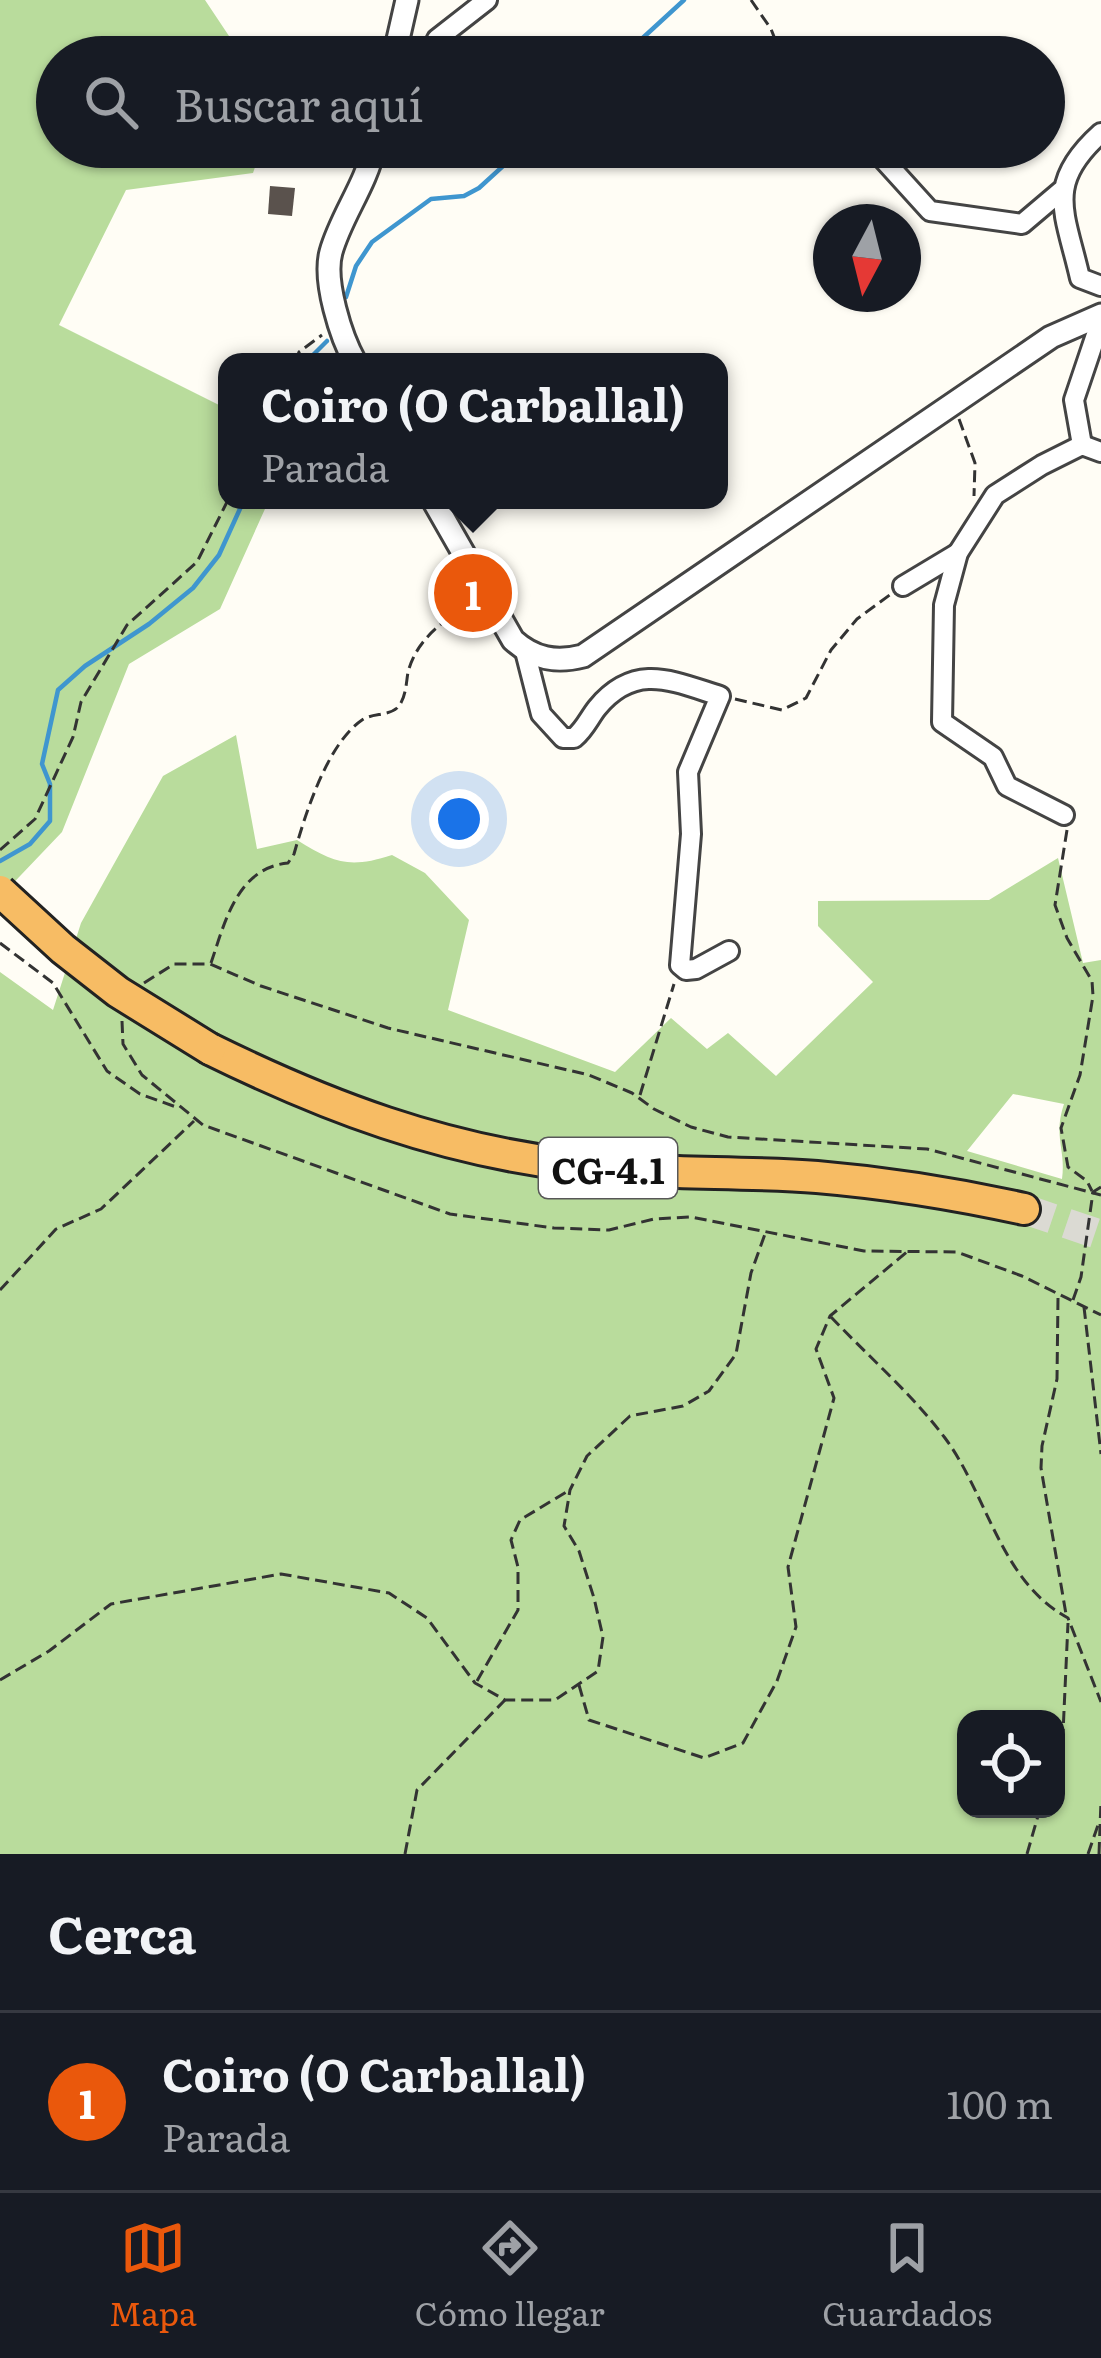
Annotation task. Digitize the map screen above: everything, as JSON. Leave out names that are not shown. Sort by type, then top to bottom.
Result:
[{"type":"highway","name":"CG-4.1","points":[[0,891],[118,992],[210,1049],[305,1096],[406,1132],[573,1165],[815,1177],[956,1194],[1024,1209]]},
{"type":"street","points":[[399,36],[407,0]]},
{"type":"street","points":[[441,36],[487,0]]},
{"type":"street","points":[[891,168],[930,211],[1022,224],[1061,191],[1076,155],[1101,133]]},
{"type":"street","points":[[351,353],[340,330],[329,256],[370,168]]},
{"type":"street","points":[[1061,191],[1080,278],[1101,286]]},
{"type":"street","points":[[1064,814],[1007,786],[993,757],[942,722],[944,605],[958,553],[995,495],[1042,465],[1092,449],[1074,400],[1101,317]]},
{"type":"street","points":[[438,509],[512,640],[525,651],[569,660],[597,649],[1051,337],[1101,317]]},
{"type":"street","points":[[903,586],[958,553]]},
{"type":"street","points":[[525,651],[541,714],[563,738],[574,738],[608,696],[638,677],[666,679],[720,695],[688,772],[691,834],[680,965],[697,969],[729,950]]},
{"type":"path","points":[[751,0],[774,36]]},
{"type":"path","points":[[302,353],[310,342],[340,330]]},
{"type":"path","points":[[960,422],[975,463],[974,528]]},
{"type":"path","points":[[0,850],[35,819],[73,737],[81,702],[127,625],[197,562],[224,509]]},
{"type":"path","points":[[720,695],[782,710],[806,698],[831,650],[856,619],[903,586]]},
{"type":"path","points":[[210,964],[235,898],[249,880],[270,865],[288,863],[294,854],[319,780],[345,739],[362,720],[394,712],[422,640],[486,593]]},
{"type":"path","points":[[1064,814],[1071,821],[1055,904],[1067,938],[1092,981],[1093,996],[1080,1075],[1061,1128],[1068,1166],[1093,1192],[1081,1277],[1072,1301]]},
{"type":"path","points":[[0,943],[53,982],[107,1071],[140,1094],[178,1107]]},
{"type":"path","points":[[135,993],[174,964],[210,964],[388,1028],[589,1075],[692,1127],[728,1138],[927,1149],[1101,1195]]},
{"type":"path","points":[[639,1098],[680,965]]},
{"type":"path","points":[[122,1016],[123,1044],[142,1075],[196,1120],[244,1142],[450,1214],[554,1228],[609,1229],[691,1217],[864,1250],[957,1252],[1022,1276],[1101,1315]]},
{"type":"path","points":[[0,1290],[56,1229],[101,1210],[196,1120]]},
{"type":"path","points":[[1093,1192],[1101,1187]]},
{"type":"path","points":[[0,1680],[49,1651],[111,1604],[281,1574],[389,1593],[427,1618],[475,1683],[505,1700],[555,1700],[598,1671],[603,1637],[579,1551],[564,1526],[569,1490],[586,1456],[630,1416],[683,1406],[709,1391],[736,1354],[751,1273],[766,1233]]},
{"type":"path","points":[[578,1684],[589,1720],[704,1758],[742,1743],[777,1681],[796,1627],[788,1568],[834,1398],[816,1349],[830,1316],[909,1250]]},
{"type":"path","points":[[1059,1294],[1057,1379],[1041,1468],[1068,1618],[1101,1702]]},
{"type":"path","points":[[1084,1307],[1101,1454]]},
{"type":"path","points":[[830,1316],[946,1439],[1003,1549],[1048,1607],[1068,1618]]},
{"type":"path","points":[[475,1683],[518,1610],[518,1567],[511,1540],[520,1520],[569,1490]]},
{"type":"path","points":[[1064,1710],[1068,1618]]},
{"type":"path","points":[[405,1854],[417,1790],[505,1700]]},
{"type":"path","points":[[1099,1854],[1101,1801]]},
{"type":"path","points":[[1088,1854],[1100,1817]]},
{"type":"path","points":[[1027,1854],[1037,1818]]},
{"type":"green space","points":[[0,0],[205,0],[229,36],[36,36],[36,168],[255,168],[253,173],[126,190],[59,325],[218,404],[218,509],[265,509],[220,609],[129,664],[62,832],[0,897]]},
{"type":"green space","points":[[236,735],[257,849],[297,840],[342,861],[364,862],[392,855],[425,873],[469,920],[448,1010],[615,1072],[671,1018],[707,1049],[728,1033],[776,1076],[873,982],[818,926],[818,901],[989,900],[1058,858],[1083,963],[1101,960],[1101,1854],[0,1854],[0,972],[53,1010],[81,923],[163,776]],"holes":[[[1013,1094],[1064,1104],[1062,1179],[967,1151]]]},
{"type":"building","points":[[270,186],[295,188],[292,216],[268,214]]},
{"type":"waterway","points":[[645,36],[684,0]]},
{"type":"waterway","points":[[346,297],[356,266],[372,242],[431,199],[464,196],[501,168]]},
{"type":"waterway","points":[[315,353],[327,341]]},
{"type":"waterway","points":[[0,861],[30,844],[50,821],[50,784],[42,764],[58,690],[193,588],[219,555],[240,509]]},
{"type":"tunnel","points":[[1024,1209],[1101,1235]]},
{"type":"place","name":"Coiro (O Carballal)","points":[[473,593]]}]
